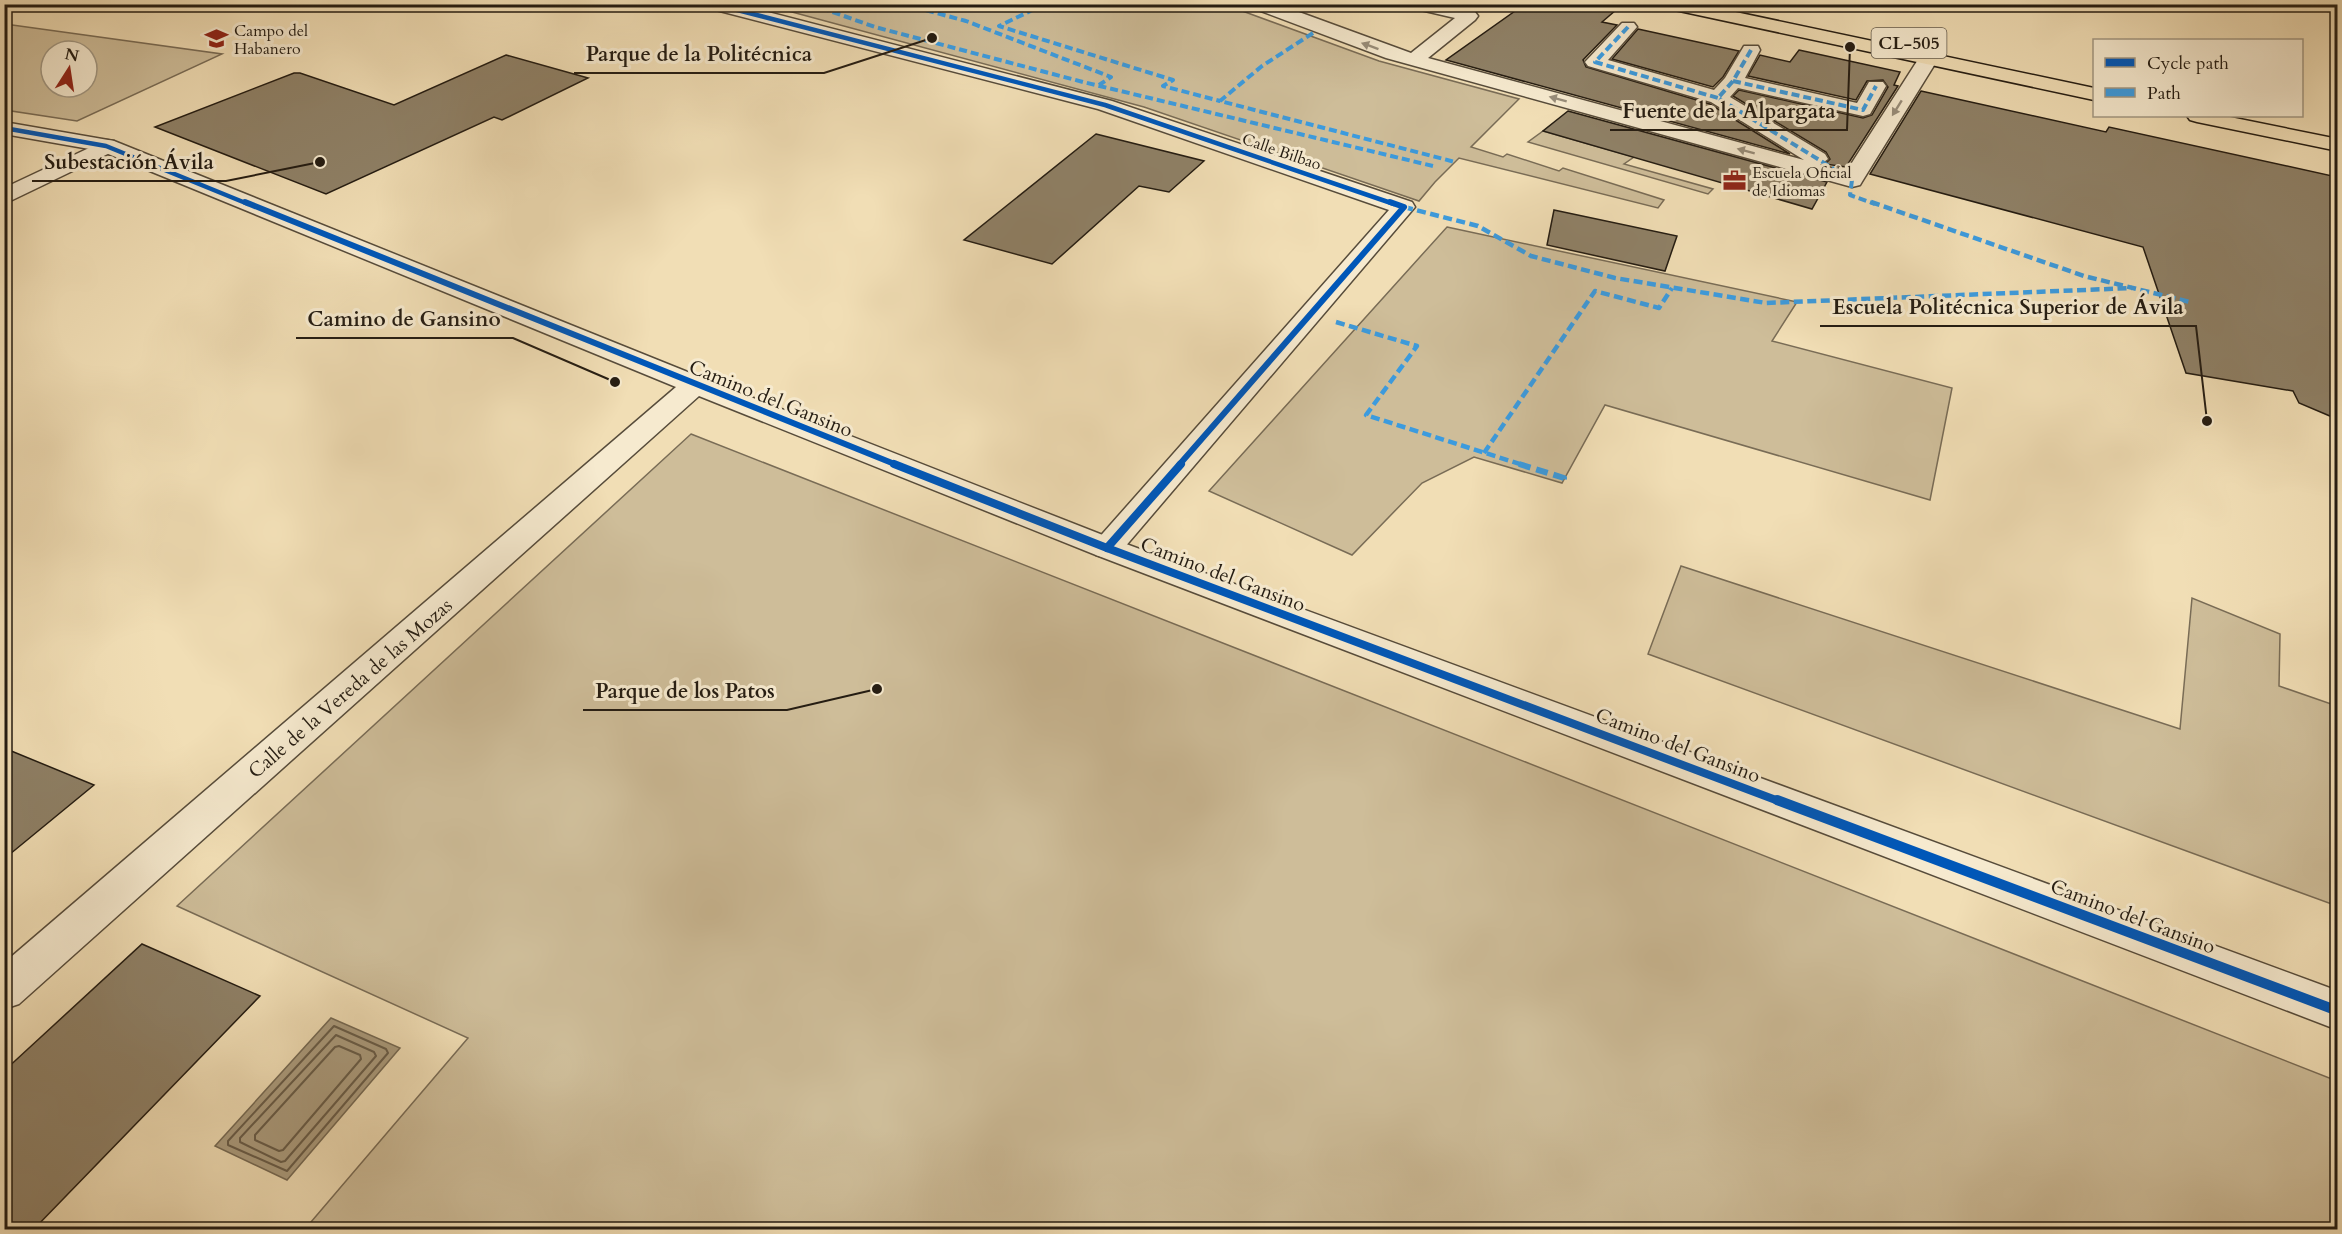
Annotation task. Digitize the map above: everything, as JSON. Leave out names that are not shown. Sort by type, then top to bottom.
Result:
[{"type":"main road","name":"CL-505","points":[[1670,4],[2093,94]]},
{"type":"main road","name":"CL-505","points":[[1723,4],[2093,82]]},
{"type":"main road","points":[[2202,117],[2337,145]]},
{"type":"main road","points":[[2262,117],[2337,132]]},
{"type":"street","name":"Calle Bilbao","points":[[714,4],[1105,105],[1404,207],[1107,548]]},
{"type":"street","points":[[1259,4],[1414,60],[1852,180]]},
{"type":"street","points":[[1414,60],[1469,16],[1418,4]]},
{"type":"street","points":[[1628,27],[1595,62],[1718,98],[1852,180]]},
{"type":"street","points":[[1718,98],[1733,81],[1751,50]]},
{"type":"street","points":[[1852,180],[1928,59]]},
{"type":"street","points":[[1733,81],[1863,110],[1876,86]]},
{"type":"street","name":"Camino del Gansino","points":[[4,128],[106,146],[695,385],[1107,548],[2337,1011]]},
{"type":"street","points":[[4,197],[106,146]]},
{"type":"street","name":"Calle de la Vereda de las Mozas","points":[[4,990],[695,385]]},
{"type":"shaded area","points":[[766,5],[1226,5],[1379,61],[1519,99],[1471,147],[1503,157],[1507,154],[1559,171],[1563,168],[1664,200],[1658,208],[1459,158],[1419,201],[1144,107]]},
{"type":"shaded area","points":[[4,24],[222,54],[77,121],[5,110]]},
{"type":"shaded area","points":[[1543,131],[1634,157],[1624,164],[1713,189],[1708,194],[1528,142]]},
{"type":"shaded area","points":[[1447,227],[1797,302],[1772,341],[1952,388],[1930,500],[1605,405],[1562,483],[1474,457],[1422,483],[1352,555],[1209,491]]},
{"type":"shaded area","points":[[691,434],[2337,1081],[2337,1229],[305,1229],[468,1038],[177,906]]},
{"type":"shaded area","points":[[1681,566],[2180,729],[2192,598],[2280,634],[2279,686],[2337,706],[2337,906],[1648,654]]},
{"type":"water","points":[[331,1018],[400,1048],[287,1180],[215,1146]]},
{"type":"building","points":[[1525,4],[1623,4],[1602,22],[1617,25],[1583,60],[1586,67],[1710,104],[1790,154],[1446,60]]},
{"type":"building","points":[[1638,29],[1739,51],[1723,77],[1713,87],[1612,59]]},
{"type":"building","points":[[1799,50],[1900,72],[1894,85],[1898,86],[1846,167],[1825,164],[1830,159],[1826,152],[1733,96],[1739,90],[1863,118],[1872,115],[1888,87],[1883,80],[1867,81],[1856,100],[1748,76],[1760,55],[1790,62]]},
{"type":"building","points":[[506,55],[588,78],[502,120],[494,117],[326,194],[155,127],[294,73],[300,73],[394,105]]},
{"type":"building","points":[[1921,91],[2106,132],[2109,127],[2337,177],[2337,419],[2299,403],[2293,391],[2186,373],[2143,247],[1870,174]]},
{"type":"building","points":[[1568,111],[1827,182],[1812,209],[1543,131]]},
{"type":"building","points":[[1096,134],[1204,161],[1169,192],[1139,186],[1052,264],[964,240]]},
{"type":"building","points":[[1554,210],[1677,236],[1665,271],[1547,245]]},
{"type":"building","points":[[4,748],[94,785],[4,859]]},
{"type":"building","points":[[142,944],[260,996],[33,1230],[4,1230],[4,1071]]},
{"type":"railway","points":[[2275,4],[2338,12]]},
{"type":"marked path","points":[[810,4],[875,27],[1083,82],[1433,166]]},
{"type":"marked path","points":[[833,12],[862,4]]},
{"type":"marked path","points":[[903,4],[966,21],[1111,77],[1099,85]]},
{"type":"marked path","points":[[1045,4],[999,26],[1173,80],[1163,86],[1220,101]]},
{"type":"marked path","points":[[1628,27],[1595,62],[1718,98]]},
{"type":"marked path","points":[[1313,33],[1262,66],[1220,101],[1455,162]]},
{"type":"marked path","points":[[1751,50],[1733,81],[1718,98],[1852,180],[1850,195],[2084,276],[2190,302]]},
{"type":"marked path","points":[[1733,81],[1863,110],[1876,86]]},
{"type":"marked path","points":[[1404,207],[1478,226],[1531,256],[1615,278],[1766,303],[2132,288]]},
{"type":"marked path","points":[[1484,453],[1595,291],[1659,308],[1672,288]]},
{"type":"marked path","points":[[1336,322],[1417,346],[1366,415],[1564,478],[1562,483]]},
{"type":"cycle path","points":[[714,4],[1105,105],[1404,207],[1107,548]]},
{"type":"cycle path","points":[[4,128],[106,146],[695,385],[1107,548],[2338,1011]]},
{"type":"place","name":"Parque de la Politécnica","points":[[932,38]]},
{"type":"place","name":"Campo del Habanero","points":[[216,39]]},
{"type":"place","name":"Fuente de la Alpargata","points":[[1850,47]]},
{"type":"place","name":"Subestación Ávila","points":[[320,162]]},
{"type":"place","name":"Escuela Oficial de Idiomas","points":[[1734,181]]},
{"type":"place","name":"Camino de Gansino","points":[[615,382]]},
{"type":"place","name":"Escuela Politécnica Superior de Ávila","points":[[2207,421]]},
{"type":"place","name":"Parque de los Patos","points":[[877,689]]}]
